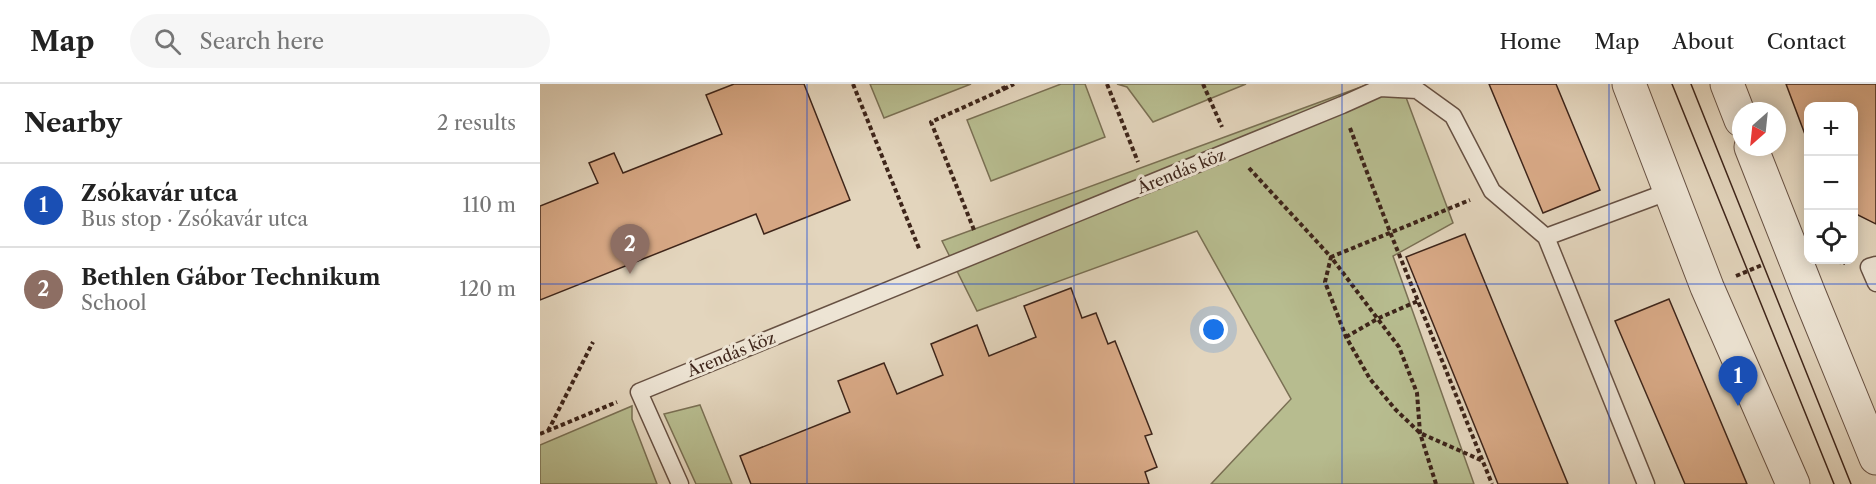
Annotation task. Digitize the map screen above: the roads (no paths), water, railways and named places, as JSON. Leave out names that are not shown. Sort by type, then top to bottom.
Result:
[{"type":"street","points":[[1629,84],[1707,287],[1793,484]]},
{"type":"street","points":[[1727,84],[1734,102]]},
{"type":"street","points":[[1754,156],[1876,458]]},
{"type":"lane","name":"Árendás köz","points":[[680,484],[639,392],[983,253],[1380,88],[1417,90],[1453,116],[1492,191],[1546,237]]},
{"type":"lane","points":[[1646,484],[1546,237],[1670,191]]},
{"type":"lane","points":[[1876,265],[1869,267],[1876,283]]},
{"type":"tram line","points":[[1672,84],[1834,484]]},
{"type":"tram line","points":[[1691,84],[1851,484]]},
{"type":"place","name":"Bethlen Gábor Technikum","points":[[630,274]]},
{"type":"place","name":"Zsókavár utca","points":[[1738,406]]}]
